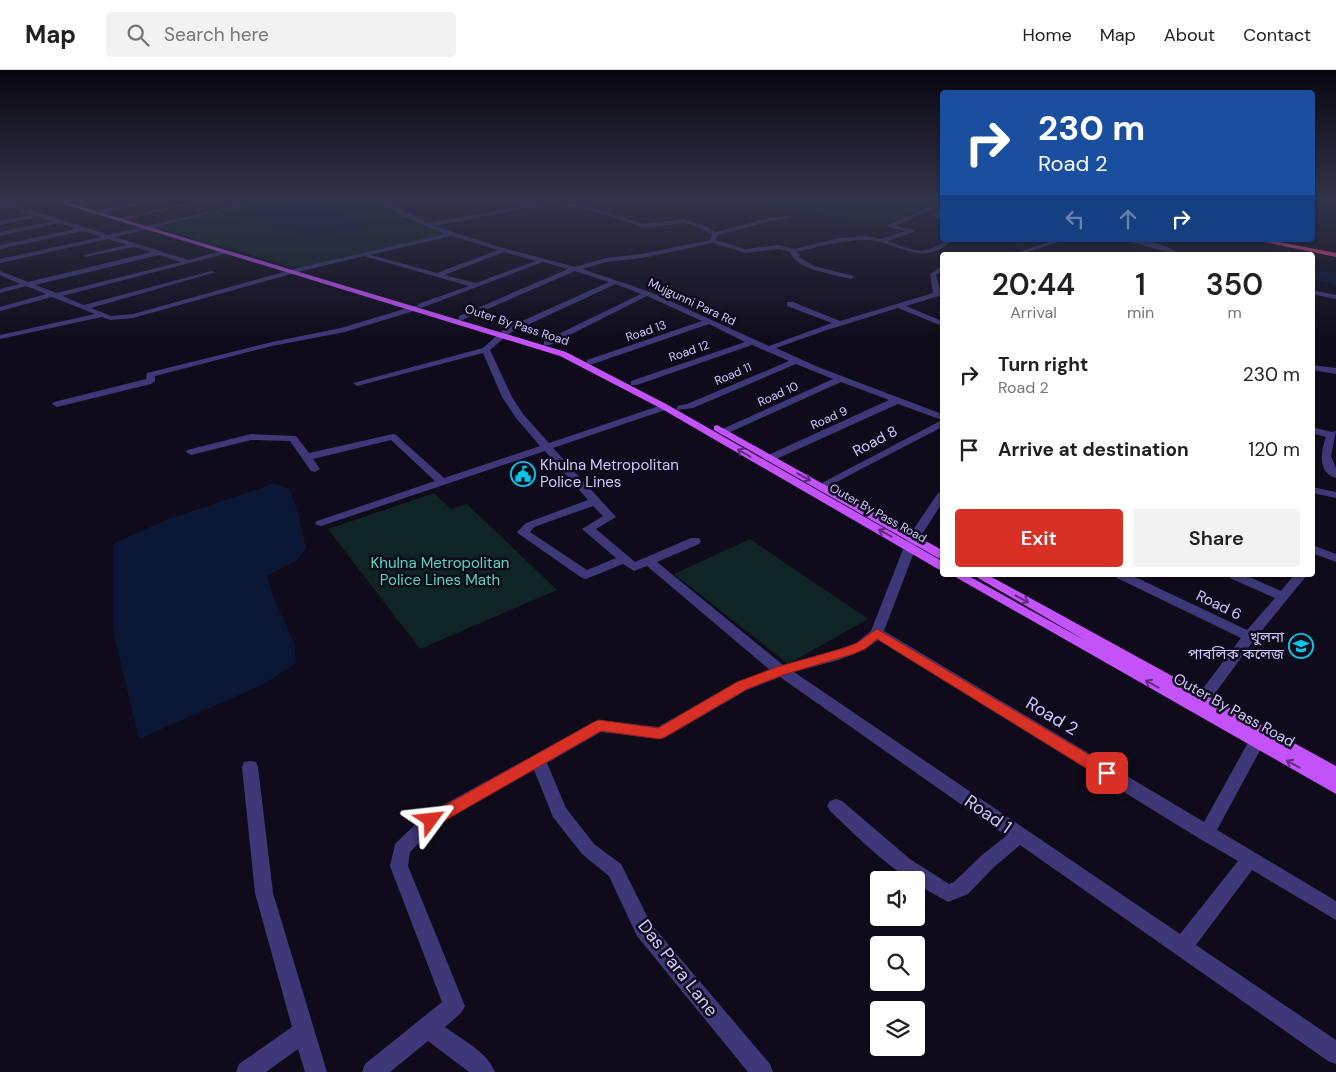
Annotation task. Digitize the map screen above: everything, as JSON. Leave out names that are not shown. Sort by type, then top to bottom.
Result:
[{"type":"highway","points":[[1283,245],[1336,255]]},
{"type":"main road","name":"Outer By Pass Road","points":[[203,245],[296,270]]},
{"type":"main road","name":"Outer By Pass Road","points":[[209,245],[547,344],[590,362],[634,383],[821,486],[912,543],[940,564]]},
{"type":"main road","name":"Outer By Pass Road","points":[[418,307],[462,318],[563,354],[665,407],[912,543],[940,554]]},
{"type":"main road","name":"Outer By Pass Road","points":[[962,577],[1336,787]]},
{"type":"main road","name":"Outer By Pass Road","points":[[983,577],[1336,774]]},
{"type":"street","points":[[0,261],[72,245]]},
{"type":"street","points":[[86,256],[132,245],[189,262]]},
{"type":"street","points":[[2,274],[110,318],[133,316],[296,270],[406,245]]},
{"type":"street","name":"Mujgunni Para Rd","points":[[483,245],[574,268],[648,293],[796,361],[940,416]]},
{"type":"street","points":[[462,318],[574,268],[606,260],[642,256],[685,245]]},
{"type":"street","points":[[731,245],[745,251],[779,246],[794,251],[820,245]]},
{"type":"street","points":[[893,245],[921,254],[938,249],[943,245]]},
{"type":"street","points":[[1022,252],[1045,245]]},
{"type":"street","points":[[1148,245],[1170,252]]},
{"type":"street","points":[[437,275],[502,251]]},
{"type":"street","points":[[794,251],[792,254],[796,255],[795,257],[812,267],[851,277]]},
{"type":"street","points":[[0,309],[226,252]]},
{"type":"street","points":[[0,291],[157,253]]},
{"type":"street","points":[[921,254],[919,258],[927,260]]},
{"type":"street","points":[[364,255],[475,285]]},
{"type":"street","points":[[57,404],[151,381],[150,375],[272,344],[342,330],[418,307],[541,260]]},
{"type":"street","points":[[935,263],[940,266]]},
{"type":"street","points":[[773,351],[772,347],[838,323],[930,296],[937,292],[933,274],[940,269]]},
{"type":"street","points":[[85,307],[213,272]]},
{"type":"street","points":[[0,283],[16,280]]},
{"type":"street","points":[[357,383],[486,350],[505,333],[616,281]]},
{"type":"street","points":[[547,344],[648,293]]},
{"type":"street","points":[[1315,293],[1336,297]]},
{"type":"street","points":[[930,296],[940,299]]},
{"type":"street","points":[[790,304],[838,323]]},
{"type":"street","points":[[898,306],[940,323]]},
{"type":"street","points":[[0,338],[102,315]]},
{"type":"street","name":"Road 13","points":[[590,362],[710,321]]},
{"type":"street","name":"Road 12","points":[[634,383],[752,342]]},
{"type":"street","points":[[486,350],[519,416],[610,517],[588,529],[634,567],[650,562],[695,541]]},
{"type":"street","name":"Road 11","points":[[680,408],[690,406],[796,361]]},
{"type":"street","points":[[1315,368],[1336,371]]},
{"type":"street","name":"Road 10","points":[[724,432],[842,378]]},
{"type":"street","name":"Road 9","points":[[770,458],[898,400]]},
{"type":"street","points":[[321,523],[665,407]]},
{"type":"street","name":"Road 8","points":[[821,486],[940,424]]},
{"type":"street","points":[[1315,431],[1334,434],[1325,452],[1326,460],[1336,475]]},
{"type":"street","points":[[191,452],[252,437],[293,438],[315,469]]},
{"type":"street","points":[[306,457],[393,437],[442,482]]},
{"type":"street","points":[[1315,491],[1336,495]]},
{"type":"street","points":[[373,1072],[454,1006],[399,866],[401,849],[431,820],[599,726],[660,733],[742,686],[781,671],[836,656],[861,646],[877,633],[912,543],[940,498]]},
{"type":"street","points":[[595,501],[530,524],[523,532],[586,575],[625,559]]},
{"type":"street","points":[[1315,549],[1336,558]]},
{"type":"street","name":"Road 1","points":[[650,562],[781,671],[1336,1053]]},
{"type":"street","name":"Road 6","points":[[1125,577],[1249,637]]},
{"type":"street","points":[[1239,577],[1284,597]]},
{"type":"street","points":[[1204,699],[1249,637],[1299,577]]},
{"type":"street","name":"Road 2","points":[[877,633],[1206,834],[1336,910]]},
{"type":"street","points":[[1206,834],[1256,743]]},
{"type":"street","name":"Das Para Lane","points":[[538,760],[559,812],[588,849],[615,870],[644,930],[762,1072]]},
{"type":"street","points":[[250,767],[264,893],[316,1072]]},
{"type":"street","points":[[836,806],[888,852],[934,887],[948,894],[961,888],[988,861],[1019,836]]},
{"type":"street","points":[[1182,948],[1250,859]]},
{"type":"street","points":[[427,1028],[474,1060],[484,1072]]},
{"type":"street","points":[[247,1072],[304,1032]]},
{"type":"green space","points":[[216,245],[400,245],[298,268]]},
{"type":"green space","name":"Khulna Metropolitan Police Lines Math","points":[[434,493],[451,509],[467,504],[557,590],[420,649],[328,529]]},
{"type":"green space","points":[[750,539],[868,619],[788,664],[674,574]]},
{"type":"water","points":[[1327,271],[1336,273],[1336,285],[1315,280],[1315,274]]},
{"type":"water","points":[[273,484],[289,488],[298,512],[306,548],[297,560],[267,576],[275,601],[294,643],[296,663],[264,684],[139,739],[114,635],[114,543],[169,519]]},
{"type":"place","name":"Khulna Metropolitan Police Lines","points":[[523,474]]},
{"type":"place","name":"খুলনা পাবলিক কলেজ","points":[[1301,646]]},
{"type":"route","points":[[431,820],[599,726],[660,733],[742,686],[781,671],[836,656],[861,646],[877,633],[1107,773]]}]
